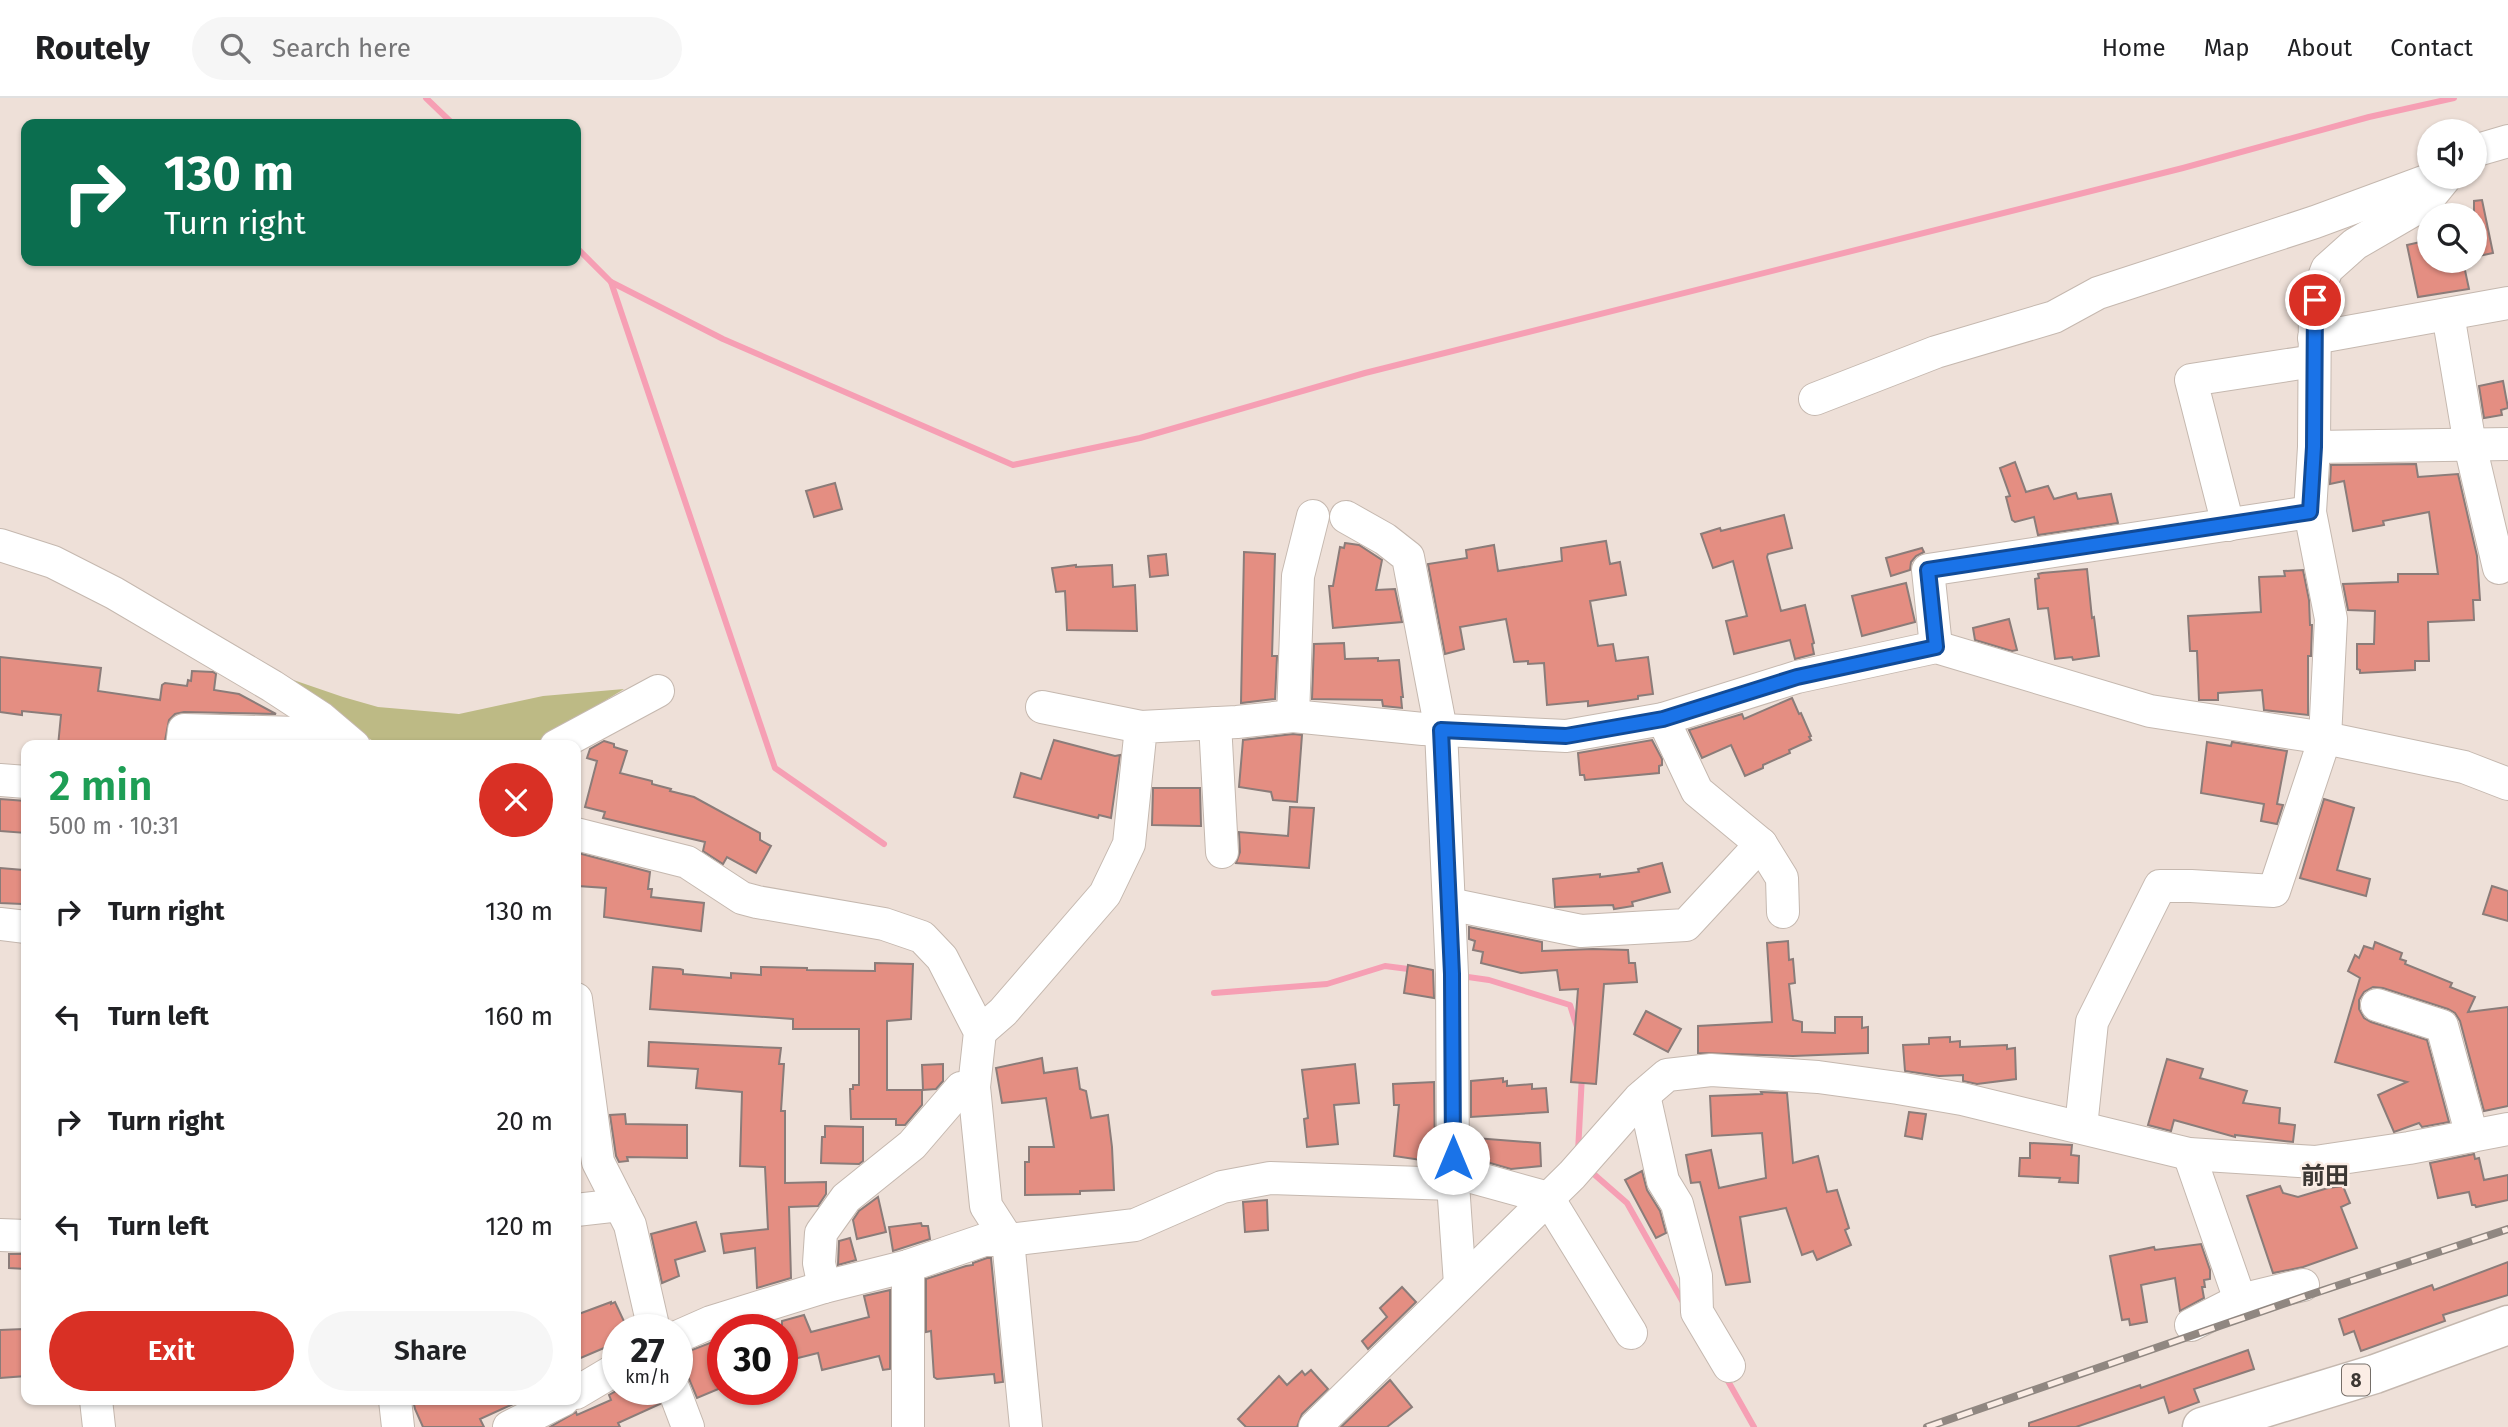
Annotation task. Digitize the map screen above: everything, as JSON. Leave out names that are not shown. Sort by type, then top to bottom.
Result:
[{"type":"main road","name":"8","points":[[2202,1427],[2375,1374],[2508,1325]]},
{"type":"street","points":[[2487,147],[2508,141]]},
{"type":"street","points":[[2487,167],[2508,163]]},
{"type":"street","points":[[1815,399],[1936,352],[2054,317],[2098,293],[2315,222],[2417,184]]},
{"type":"street","points":[[2081,1127],[2092,1022],[2160,886],[2274,891],[2325,738],[2331,619],[2310,512],[2314,447],[2315,300],[2327,269],[2355,244],[2424,204],[2436,189]]},
{"type":"street","points":[[2228,525],[2192,380],[2448,314],[2508,303]]},
{"type":"street","points":[[2448,314],[2470,445],[2500,568]]},
{"type":"street","points":[[2314,447],[2508,444]]},
{"type":"street","points":[[1936,647],[1928,570],[2310,512]]},
{"type":"street","points":[[1293,716],[1298,576],[1313,516]]},
{"type":"street","points":[[1346,517],[1385,539],[1408,557],[1441,730],[1452,974],[1453,1184],[1460,1284]]},
{"type":"street","points":[[0,545],[52,562],[114,593],[272,686],[321,718],[347,740]]},
{"type":"street","points":[[1042,707],[1141,727],[1293,716],[1441,730],[1566,736],[1663,719],[1797,677],[1936,647],[2150,711],[2325,738],[2464,767],[2508,784]]},
{"type":"street","points":[[567,740],[658,691]]},
{"type":"street","points":[[1663,719],[1697,791],[1761,844],[1782,878],[1783,912]]},
{"type":"street","points":[[1215,723],[1222,852]]},
{"type":"street","points":[[980,1032],[1003,1012],[1105,894],[1129,844],[1141,727]]},
{"type":"street","points":[[183,740],[184,730],[297,733],[307,740]]},
{"type":"street","points":[[0,780],[21,782]]},
{"type":"street","points":[[581,835],[687,862],[742,898],[884,924],[922,937],[942,958],[980,1032],[974,1087],[986,1206],[1008,1240],[1026,1427]]},
{"type":"street","points":[[1449,904],[1581,930],[1686,925],[1761,844]]},
{"type":"street","points":[[0,924],[21,926]]},
{"type":"street","points":[[2377,1005],[2442,1026],[2472,1136]]},
{"type":"street","points":[[581,1040],[598,1161],[630,1225],[650,1314]]},
{"type":"street","points":[[1315,1427],[1578,1168],[1644,1095],[1667,1075],[1711,1069],[1818,1077],[1962,1099],[2189,1154],[2315,1162],[2508,1129]]},
{"type":"street","points":[[824,1287],[819,1264],[821,1233],[846,1198],[912,1145],[961,1088],[974,1087]]},
{"type":"street","points":[[1644,1095],[1663,1181],[1678,1204],[1696,1276],[1697,1312],[1729,1366]]},
{"type":"street","points":[[2189,1154],[2240,1300]]},
{"type":"street","points":[[693,1330],[824,1287],[908,1266],[984,1240],[1008,1240],[1135,1225],[1222,1187],[1270,1178],[1453,1184],[1465,1175],[1548,1198],[1631,1333]]},
{"type":"street","points":[[581,1209],[620,1205]]},
{"type":"street","points":[[0,1235],[21,1236]]},
{"type":"street","points":[[908,1266],[908,1427]]},
{"type":"street","points":[[2190,1325],[2240,1300],[2303,1285]]},
{"type":"street","points":[[581,1390],[602,1378]]},
{"type":"street","points":[[97,1405],[99,1427]]},
{"type":"street","points":[[396,1405],[398,1427]]},
{"type":"street","points":[[509,1427],[553,1405]]},
{"type":"street","points":[[680,1405],[688,1427]]},
{"type":"shaded area","points":[[241,662],[378,707],[459,714],[543,696],[624,689],[541,740],[372,740]]},
{"type":"building","points":[[2487,224],[2493,253],[2487,254]]},
{"type":"building","points":[[2417,243],[2417,273],[2466,273],[2469,289],[2418,297],[2407,245]]},
{"type":"building","points":[[2503,381],[2508,408],[2501,410],[2502,415],[2484,418],[2479,386]]},
{"type":"building","points":[[2015,462],[2026,492],[2048,486],[2054,499],[2076,493],[2078,499],[2111,494],[2118,523],[2038,535],[2034,517],[2015,522],[2012,520],[2006,497],[2010,496],[2000,468]]},
{"type":"building","points":[[2416,464],[2418,477],[2458,474],[2477,556],[2480,600],[2473,600],[2474,620],[2428,622],[2429,661],[2415,661],[2415,670],[2360,673],[2357,669],[2357,644],[2374,644],[2375,611],[2348,610],[2343,584],[2398,582],[2398,574],[2438,574],[2429,512],[2383,521],[2384,525],[2353,531],[2344,481],[2330,484],[2331,465]]},
{"type":"building","points":[[835,483],[842,509],[814,517],[806,491]]},
{"type":"building","points":[[1784,515],[1792,548],[1768,554],[1767,557],[1781,611],[1805,605],[1814,654],[1795,659],[1790,640],[1734,654],[1726,621],[1747,616],[1733,561],[1713,568],[1701,534]]},
{"type":"building","points":[[1606,541],[1610,564],[1620,562],[1626,595],[1590,601],[1598,646],[1613,644],[1616,661],[1648,657],[1653,694],[1638,696],[1638,699],[1588,706],[1588,701],[1547,705],[1544,663],[1514,662],[1506,619],[1460,627],[1464,649],[1445,654],[1428,564],[1467,558],[1466,550],[1494,545],[1498,571],[1562,561],[1561,548]]},
{"type":"building","points":[[1345,543],[1359,545],[1382,560],[1376,590],[1395,589],[1402,622],[1333,628],[1329,586],[1333,586],[1340,547],[1344,548]]},
{"type":"building","points":[[1922,548],[1924,552],[1911,562],[1910,570],[1891,576],[1886,558]]},
{"type":"building","points":[[1244,552],[1275,554],[1272,656],[1277,656],[1275,699],[1241,703]]},
{"type":"building","points":[[1166,554],[1168,575],[1150,577],[1148,556]]},
{"type":"building","points":[[1112,565],[1113,587],[1135,585],[1137,631],[1067,630],[1065,591],[1056,592],[1052,568]]},
{"type":"building","points":[[2087,569],[2099,656],[2073,660],[2072,657],[2055,659],[2048,608],[2038,609],[2035,579],[2042,573]]},
{"type":"building","points":[[2303,570],[2312,625],[2311,656],[2308,656],[2308,715],[2264,710],[2262,690],[2218,693],[2218,700],[2199,700],[2197,651],[2190,651],[2188,616],[2261,612],[2259,577],[2285,576],[2284,571]]},
{"type":"building","points":[[1906,583],[1915,622],[1862,636],[1852,596]]},
{"type":"building","points":[[2009,619],[2017,650],[2012,651],[1975,640],[1973,628]]},
{"type":"building","points":[[1344,643],[1345,659],[1399,660],[1402,708],[1383,706],[1382,700],[1312,699],[1314,644]]},
{"type":"building","points":[[0,657],[101,668],[98,691],[160,700],[162,685],[165,683],[187,686],[188,680],[191,681],[192,671],[213,672],[216,674],[214,690],[239,694],[276,714],[184,712],[175,714],[169,720],[165,740],[59,740],[61,715],[0,712]]},
{"type":"building","points":[[1792,698],[1811,740],[1745,776],[1731,745],[1702,758],[1689,730],[1742,714],[1744,719]]},
{"type":"building","points":[[1302,735],[1297,802],[1273,800],[1271,792],[1239,787],[1243,740]]},
{"type":"building","points":[[1054,740],[1120,755],[1111,818],[1099,815],[1098,818],[1014,797],[1021,773],[1041,779]]},
{"type":"building","points":[[1652,740],[1662,759],[1659,773],[1585,780],[1584,775],[1580,775],[1578,753]]},
{"type":"building","points":[[604,741],[627,751],[620,773],[652,781],[652,784],[671,789],[670,791],[694,797],[760,833],[760,840],[771,846],[756,873],[727,857],[723,864],[703,851],[705,842],[603,818],[605,812],[585,807],[597,761],[587,758],[590,749]]},
{"type":"building","points":[[2207,742],[2231,746],[2232,742],[2287,751],[2277,804],[2283,805],[2277,824],[2261,821],[2264,804],[2201,793]]},
{"type":"building","points":[[1153,788],[1200,788],[1201,826],[1152,825]]},
{"type":"building","points":[[0,799],[21,801],[21,833],[0,831]]},
{"type":"building","points":[[2324,799],[2354,808],[2337,870],[2370,879],[2366,896],[2300,878]]},
{"type":"building","points":[[1290,807],[1314,808],[1309,868],[1236,863],[1240,852],[1239,832],[1288,836]]},
{"type":"building","points":[[581,854],[650,872],[648,889],[652,889],[651,897],[704,903],[701,931],[604,917],[606,888],[581,886]]},
{"type":"building","points":[[1662,863],[1670,892],[1632,902],[1633,906],[1614,909],[1613,905],[1555,907],[1553,879],[1639,872],[1638,869]]},
{"type":"building","points":[[0,868],[21,870],[21,904],[0,903]]},
{"type":"building","points":[[2492,886],[2508,891],[2508,921],[2483,914]]},
{"type":"building","points":[[1469,927],[1542,942],[1542,951],[1628,950],[1629,963],[1635,963],[1637,982],[1604,984],[1596,1084],[1571,1082],[1578,989],[1560,990],[1557,970],[1521,973],[1481,963],[1483,952],[1473,950],[1475,941],[1469,939]]},
{"type":"building","points":[[1788,941],[1789,960],[1793,959],[1795,983],[1789,984],[1793,1020],[1802,1022],[1802,1032],[1835,1033],[1835,1017],[1862,1017],[1862,1028],[1868,1027],[1868,1053],[1793,1056],[1698,1053],[1698,1026],[1772,1022],[1767,943]]},
{"type":"building","points":[[2375,942],[2402,953],[2400,959],[2406,961],[2405,964],[2452,983],[2450,987],[2475,997],[2468,1012],[2508,1007],[2508,1106],[2484,1111],[2460,1021],[2455,1013],[2383,988],[2373,987],[2364,992],[2359,1000],[2359,1009],[2364,1018],[2371,1022],[2427,1040],[2449,1122],[2422,1127],[2419,1123],[2394,1132],[2378,1095],[2407,1082],[2335,1062],[2360,978],[2348,971],[2355,955],[2359,958],[2364,946],[2373,949]]},
{"type":"building","points":[[875,963],[913,964],[911,1019],[887,1021],[887,1090],[922,1090],[922,1105],[905,1125],[896,1125],[896,1119],[851,1119],[850,1089],[853,1089],[853,1085],[859,1085],[859,1029],[793,1029],[793,1019],[650,1009],[653,967],[680,969],[683,974],[731,978],[731,973],[761,975],[761,967],[875,971]]},
{"type":"building","points":[[1408,965],[1433,970],[1434,998],[1404,993]]},
{"type":"building","points":[[1646,1011],[1681,1029],[1668,1052],[1634,1034]]},
{"type":"building","points":[[1950,1037],[1950,1042],[1960,1041],[1960,1047],[2007,1045],[2007,1049],[2015,1048],[2016,1079],[1977,1084],[1963,1081],[1963,1075],[1939,1076],[1905,1071],[1903,1045],[1929,1044],[1929,1038]]},
{"type":"building","points":[[649,1042],[781,1048],[779,1064],[784,1064],[781,1111],[785,1111],[785,1183],[826,1182],[826,1194],[818,1206],[789,1207],[791,1278],[757,1288],[755,1248],[724,1253],[721,1234],[768,1229],[765,1167],[740,1166],[742,1092],[696,1088],[698,1069],[648,1066]]},
{"type":"building","points":[[1042,1058],[1044,1073],[1077,1068],[1080,1089],[1086,1091],[1091,1118],[1108,1115],[1114,1190],[1025,1195],[1025,1162],[1029,1162],[1029,1147],[1054,1147],[1046,1098],[1002,1103],[996,1068]]},
{"type":"building","points":[[2167,1059],[2203,1069],[2200,1078],[2247,1091],[2243,1103],[2280,1108],[2279,1123],[2295,1125],[2293,1142],[2235,1137],[2174,1120],[2171,1131],[2148,1125]]},
{"type":"building","points":[[943,1064],[943,1081],[936,1089],[923,1090],[922,1065]]},
{"type":"building","points":[[1355,1064],[1359,1103],[1334,1105],[1338,1144],[1307,1147],[1304,1119],[1308,1118],[1302,1070]]},
{"type":"building","points":[[1503,1078],[1503,1082],[1507,1081],[1507,1086],[1532,1084],[1532,1089],[1546,1088],[1548,1112],[1471,1117],[1471,1081]]},
{"type":"building","points":[[1434,1082],[1435,1162],[1394,1156],[1399,1105],[1394,1105],[1393,1084]]},
{"type":"building","points":[[1761,1092],[1787,1093],[1793,1163],[1818,1156],[1827,1192],[1837,1190],[1849,1228],[1845,1230],[1851,1245],[1817,1260],[1813,1251],[1802,1255],[1786,1208],[1740,1217],[1750,1282],[1726,1285],[1700,1182],[1691,1183],[1686,1155],[1711,1150],[1719,1188],[1766,1178],[1762,1133],[1712,1136],[1710,1096],[1762,1094]]},
{"type":"building","points":[[1909,1112],[1926,1114],[1922,1139],[1905,1136]]},
{"type":"building","points":[[625,1114],[626,1124],[687,1125],[687,1158],[627,1157],[628,1161],[619,1162],[610,1115]]},
{"type":"building","points":[[825,1126],[863,1127],[863,1161],[859,1164],[821,1163]]},
{"type":"building","points":[[1475,1138],[1540,1143],[1541,1166],[1511,1169],[1476,1159]]},
{"type":"building","points":[[2030,1143],[2072,1145],[2071,1155],[2079,1156],[2078,1183],[2059,1182],[2060,1178],[2019,1176],[2020,1158],[2030,1158]]},
{"type":"building","points":[[2474,1154],[2475,1159],[2479,1158],[2484,1180],[2508,1175],[2508,1200],[2476,1207],[2472,1205],[2469,1192],[2438,1198],[2430,1163]]},
{"type":"building","points":[[1642,1171],[1647,1190],[1660,1211],[1666,1233],[1656,1238],[1625,1180]]},
{"type":"building","points":[[2280,1186],[2283,1193],[2298,1197],[2343,1186],[2350,1203],[2341,1207],[2357,1248],[2303,1267],[2273,1273],[2247,1196]]},
{"type":"building","points":[[878,1197],[886,1232],[857,1239],[853,1220],[859,1211]]},
{"type":"building","points":[[1267,1200],[1268,1230],[1245,1232],[1243,1202]]},
{"type":"building","points":[[696,1222],[705,1251],[675,1260],[679,1276],[662,1283],[651,1234]]},
{"type":"building","points":[[921,1223],[922,1226],[928,1226],[930,1239],[893,1251],[889,1227]]},
{"type":"building","points":[[850,1238],[856,1260],[838,1265],[839,1241]]},
{"type":"building","points":[[2201,1244],[2210,1270],[2210,1279],[2204,1280],[2205,1287],[2202,1287],[2204,1298],[2180,1311],[2175,1278],[2141,1285],[2147,1322],[2130,1325],[2129,1319],[2122,1320],[2110,1256],[2154,1247],[2155,1250]]},
{"type":"building","points":[[9,1254],[21,1254],[21,1269],[9,1268]]},
{"type":"building","points":[[991,1258],[1003,1382],[995,1383],[994,1374],[937,1379],[934,1377],[931,1331],[926,1332],[926,1279]]},
{"type":"building","points":[[2508,1262],[2508,1295],[2443,1315],[2445,1321],[2361,1351],[2354,1331],[2344,1335],[2339,1319],[2432,1285],[2434,1290]]},
{"type":"building","points":[[1402,1287],[1416,1302],[1368,1349],[1362,1341],[1387,1317],[1380,1308]]},
{"type":"building","points":[[890,1290],[890,1369],[883,1370],[879,1356],[822,1370],[818,1353],[798,1358],[798,1317],[804,1315],[811,1332],[869,1317],[864,1296]]},
{"type":"building","points":[[615,1302],[621,1314],[602,1314],[602,1349],[581,1358],[581,1313]]},
{"type":"building","points":[[21,1329],[21,1376],[0,1378],[0,1330]]},
{"type":"building","points":[[707,1344],[707,1394],[697,1398],[693,1388],[693,1350]]},
{"type":"building","points":[[2248,1350],[2254,1369],[2194,1389],[2199,1402],[2169,1413],[2164,1397],[2076,1427],[2029,1427],[2029,1423],[2140,1385],[2141,1388]]},
{"type":"building","points":[[1311,1370],[1328,1389],[1302,1414],[1297,1427],[1246,1427],[1238,1419],[1279,1376],[1287,1385],[1302,1371],[1305,1375]]},
{"type":"building","points":[[1390,1380],[1412,1407],[1387,1427],[1341,1427]]},
{"type":"building","points":[[602,1404],[658,1405],[618,1423],[620,1427],[550,1427],[576,1412],[577,1415]]},
{"type":"building","points":[[414,1405],[511,1405],[480,1419],[484,1427],[423,1427]]},
{"type":"waterway","points":[[426,98],[448,119]]},
{"type":"waterway","points":[[581,252],[611,282],[723,339],[1013,465],[1140,438],[1365,373],[2183,168],[2369,117],[2454,98]]},
{"type":"waterway","points":[[611,282],[775,768],[884,844]]},
{"type":"waterway","points":[[1214,993],[1327,984],[1385,966],[1416,970]]},
{"type":"waterway","points":[[1461,976],[1489,980],[1570,1005],[1577,1027]]},
{"type":"waterway","points":[[1578,1152],[1582,1075]]},
{"type":"waterway","points":[[1588,1169],[1627,1203],[1684,1304]]},
{"type":"waterway","points":[[1724,1374],[1754,1427]]},
{"type":"railway","points":[[1927,1427],[2508,1229]]},
{"type":"district","name":"前田","points":[[2325,1176]]},
{"type":"route","points":[[1453,1158],[1452,974],[1441,730],[1566,736],[1663,719],[1797,677],[1936,647],[1928,570],[2310,512],[2314,447],[2315,300]]}]
